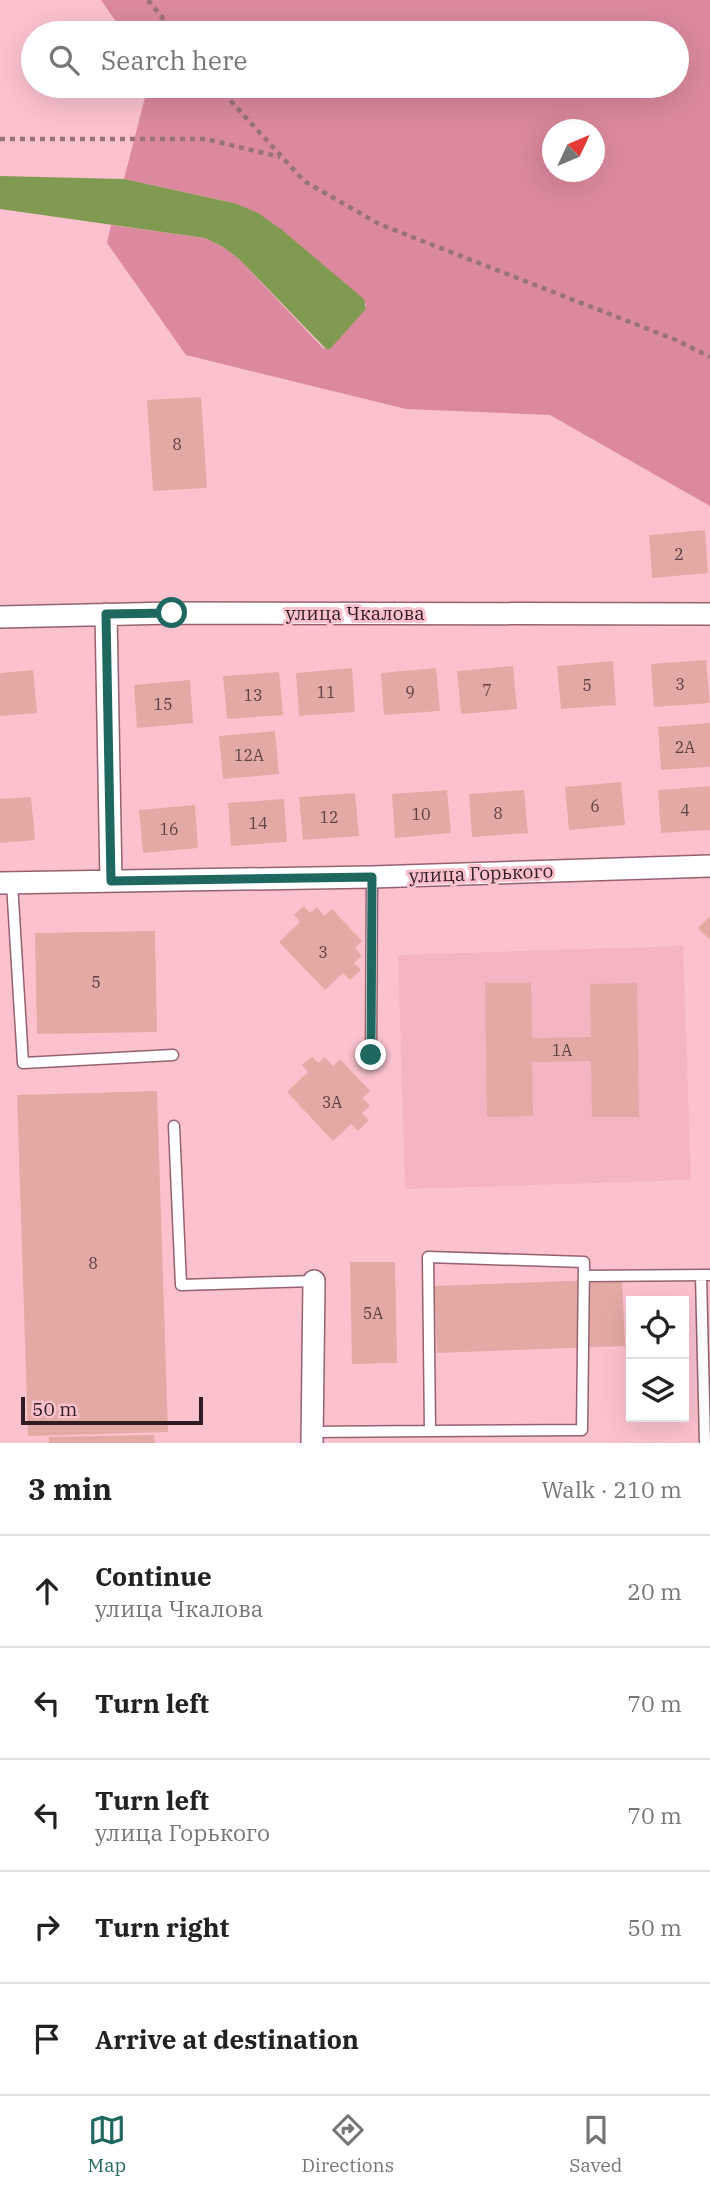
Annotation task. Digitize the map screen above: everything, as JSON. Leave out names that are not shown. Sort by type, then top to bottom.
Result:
[{"type":"street","name":"улица Чкалова","points":[[0,617],[106,614],[710,614]]},
{"type":"street","points":[[106,614],[111,881]]},
{"type":"street","name":"улица Горького","points":[[6,883],[372,877],[710,866]]},
{"type":"street","points":[[312,1438],[314,1282]]},
{"type":"lane","points":[[371,1055],[372,877]]},
{"type":"lane","points":[[6,883],[23,1063],[173,1055]]},
{"type":"lane","points":[[174,1126],[181,1285],[314,1282]]},
{"type":"lane","points":[[312,1438],[430,1431],[582,1430],[584,1262],[428,1257],[430,1431]]},
{"type":"lane","points":[[584,1276],[705,1275],[705,1443]]},
{"type":"path","points":[[148,0],[165,21]]},
{"type":"path","points":[[227,98],[304,180],[379,224],[676,340],[710,357]]},
{"type":"path","points":[[0,139],[206,139],[281,157]]},
{"type":"shaded area","points":[[101,0],[710,0],[710,506],[550,415],[406,409],[186,355],[107,243],[111,225],[205,238],[223,247],[239,259],[323,348],[329,349],[366,309],[366,304],[234,203],[124,179],[145,98],[689,98],[689,21],[116,21]]},
{"type":"shaded area","points":[[0,176],[124,179],[234,203],[258,213],[282,230],[364,299],[366,309],[330,349],[326,349],[239,259],[223,247],[205,238],[0,209]]},
{"type":"shaded area","points":[[683,946],[691,1180],[405,1189],[398,955]]},
{"type":"building","points":[[201,397],[207,488],[153,491],[147,400]]},
{"type":"building","points":[[705,530],[708,573],[652,578],[649,535]]},
{"type":"building","points":[[706,660],[710,703],[654,707],[651,664]]},
{"type":"building","points":[[613,661],[616,705],[561,709],[557,666]]},
{"type":"building","points":[[513,666],[517,709],[461,714],[457,671]]},
{"type":"building","points":[[352,668],[355,712],[299,716],[296,673]]},
{"type":"building","points":[[436,668],[440,711],[384,715],[381,673]]},
{"type":"building","points":[[33,670],[37,713],[0,716],[0,673]]},
{"type":"building","points":[[279,672],[283,715],[227,719],[223,676]]},
{"type":"building","points":[[190,680],[193,723],[137,728],[134,685]]},
{"type":"building","points":[[710,723],[710,767],[661,770],[658,727]]},
{"type":"building","points":[[275,731],[279,774],[223,779],[219,736]]},
{"type":"building","points":[[621,782],[625,825],[569,830],[565,787]]},
{"type":"building","points":[[710,786],[710,830],[661,833],[658,790]]},
{"type":"building","points":[[447,790],[451,833],[395,838],[392,794]]},
{"type":"building","points":[[524,790],[528,833],[472,837],[469,794]]},
{"type":"building","points":[[355,793],[359,836],[303,840],[299,797]]},
{"type":"building","points":[[31,797],[35,840],[0,843],[0,799]]},
{"type":"building","points":[[284,799],[287,842],[231,846],[228,803]]},
{"type":"building","points":[[195,805],[198,848],[143,853],[139,810]]},
{"type":"building","points":[[304,906],[310,913],[317,907],[324,916],[332,909],[362,941],[355,948],[362,956],[354,963],[361,970],[350,980],[343,973],[325,990],[279,942],[300,922],[294,915]]},
{"type":"building","points":[[710,916],[710,940],[698,928]]},
{"type":"building","points":[[155,931],[157,1032],[37,1034],[35,933]]},
{"type":"building","points":[[485,983],[531,983],[532,1038],[591,1037],[590,984],[637,983],[639,1117],[592,1117],[591,1061],[532,1062],[533,1116],[487,1117]]},
{"type":"building","points":[[312,1057],[318,1063],[325,1057],[333,1066],[340,1059],[370,1091],[363,1098],[370,1106],[362,1113],[369,1120],[358,1131],[351,1124],[333,1141],[287,1092],[308,1072],[302,1065]]},
{"type":"building","points":[[157,1091],[168,1432],[28,1436],[17,1095]]},
{"type":"building","points":[[350,1262],[395,1262],[397,1363],[352,1364]]},
{"type":"building","points":[[622,1279],[625,1346],[437,1353],[434,1286]]},
{"type":"building","points":[[154,1435],[155,1443],[49,1443],[49,1437]]},
{"type":"route","points":[[172,613],[106,614],[111,881],[372,877],[371,1055]]}]
